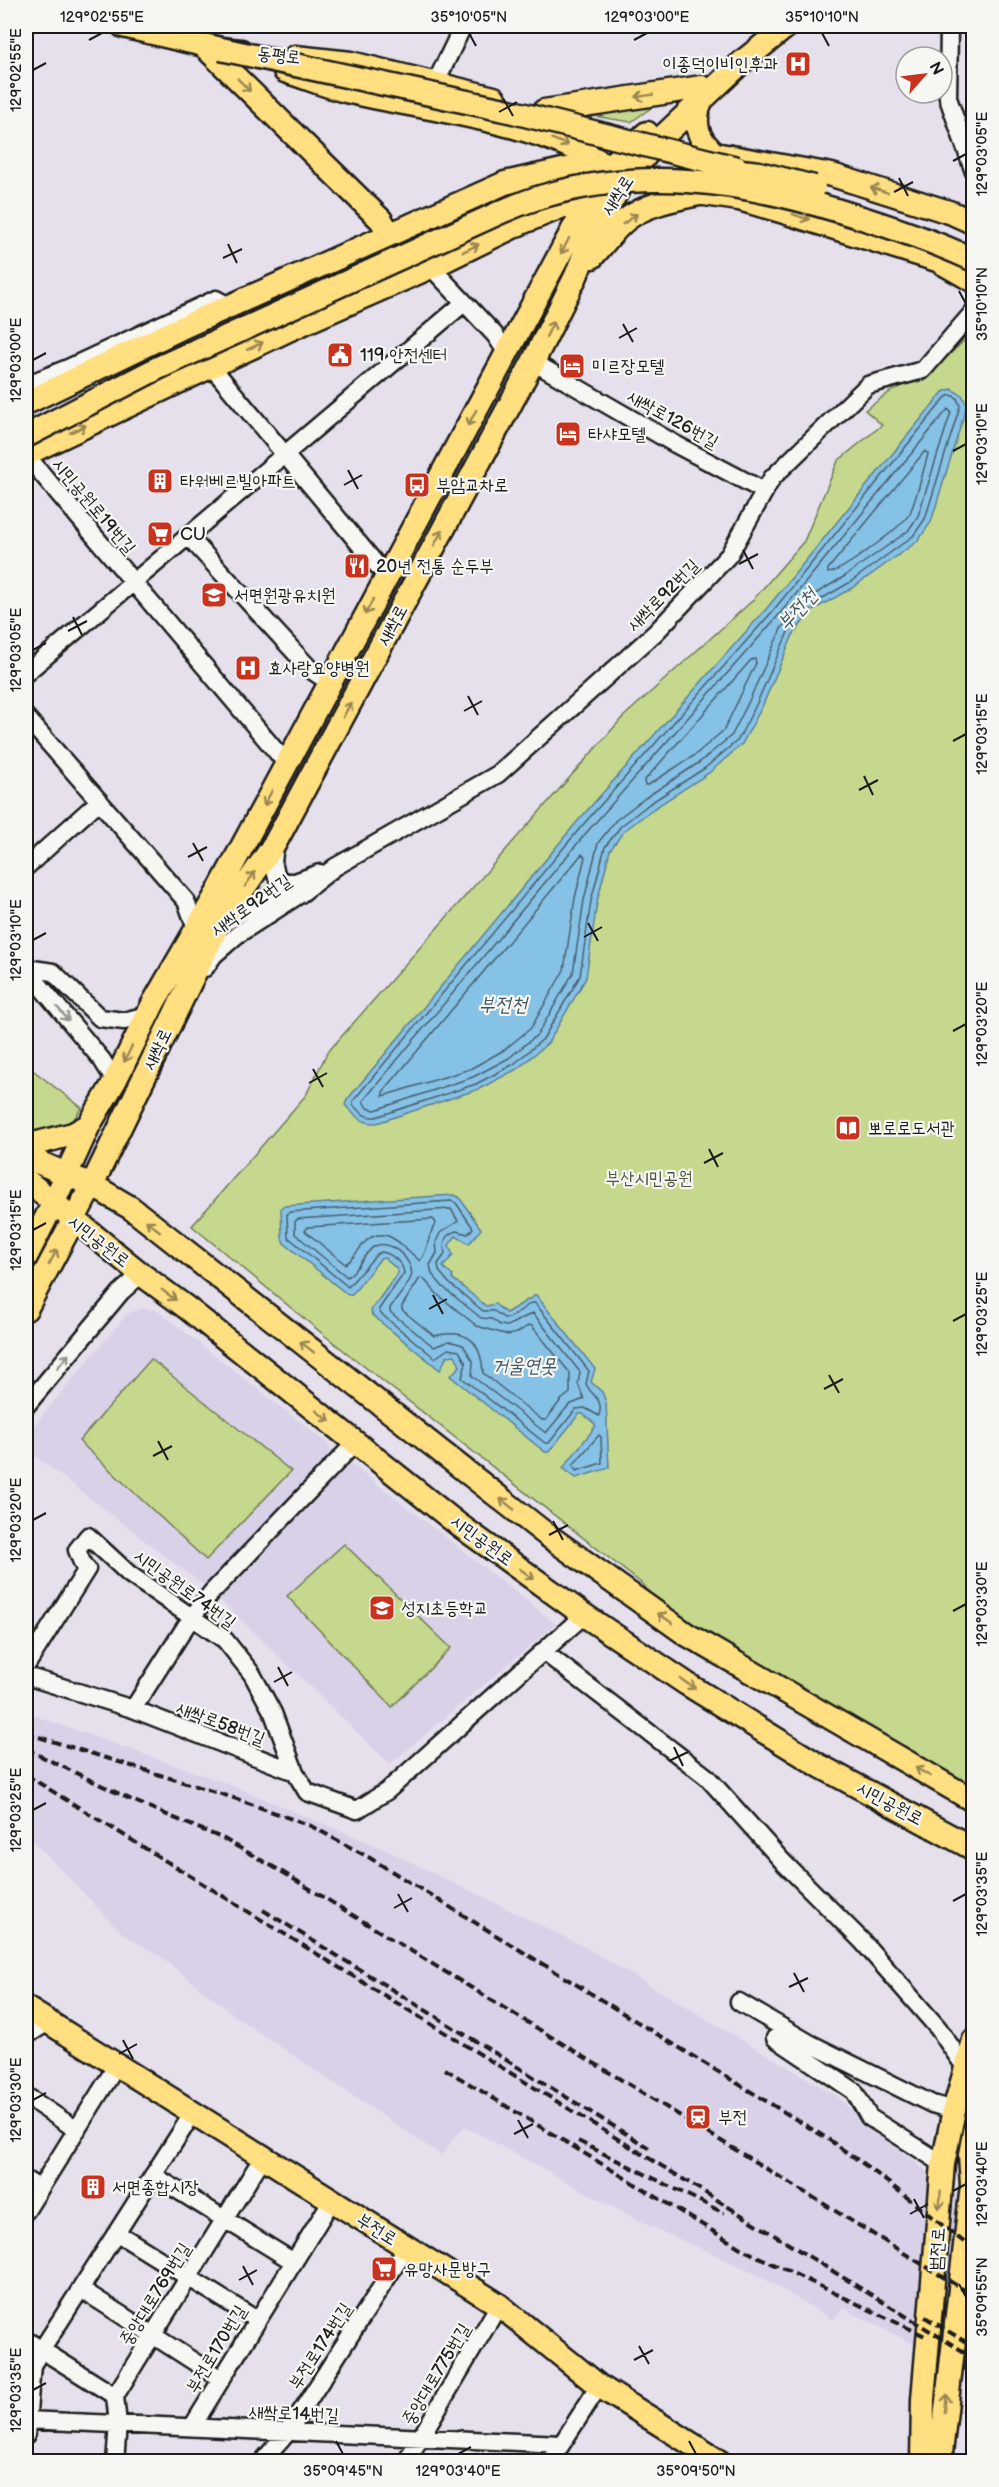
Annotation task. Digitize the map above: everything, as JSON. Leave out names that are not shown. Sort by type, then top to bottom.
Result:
[{"type":"main road","name":"동평로","points":[[123,26],[158,29],[212,46],[351,63],[436,82],[648,141],[832,175],[952,213],[974,223]]},
{"type":"main road","name":"새싹로","points":[[26,1309],[92,1185],[176,1011],[219,890],[608,167],[648,141],[701,94],[787,26]]},
{"type":"main road","points":[[212,46],[343,90],[527,131],[557,140],[608,167],[620,186]]},
{"type":"main road","points":[[212,46],[509,111],[759,173],[891,212],[974,243]]},
{"type":"main road","points":[[212,46],[381,220],[389,233]]},
{"type":"main road","points":[[544,111],[701,94],[696,114],[696,127],[703,144],[715,154]]},
{"type":"main road","name":"새싹로","points":[[26,1257],[89,1125],[115,1081],[147,1015],[206,928],[275,843],[533,362],[576,276],[590,240],[648,141]]},
{"type":"main road","points":[[26,419],[212,329],[514,192],[558,178],[630,167],[668,165],[759,173]]},
{"type":"main road","points":[[26,403],[229,306],[505,183],[576,167],[608,167]]},
{"type":"main road","points":[[26,436],[158,368],[492,216],[544,196],[579,188],[614,183],[677,180],[741,186],[796,198],[878,222],[941,245],[974,260]]},
{"type":"main road","points":[[26,454],[286,331],[431,267],[521,223],[592,194],[620,186],[647,186],[739,199],[937,260],[974,281]]},
{"type":"main road","points":[[576,276],[609,236],[628,218],[651,206],[703,193]]},
{"type":"main road","points":[[26,1146],[73,1134],[89,1125]]},
{"type":"main road","points":[[26,1154],[40,1163],[92,1185],[131,1208],[547,1535],[686,1634],[974,1801]]},
{"type":"main road","name":"시민공원로","points":[[26,1180],[73,1220],[459,1525],[585,1615],[687,1684],[820,1766],[974,1849]]},
{"type":"main road","name":"부전로","points":[[26,2008],[499,2305],[599,2386],[720,2462]]},
{"type":"main road","name":"범전로","points":[[922,2462],[922,2399],[943,2164],[954,2110],[970,2075],[974,2040]]},
{"type":"main road","name":"범전로","points":[[940,2462],[973,2185],[970,2156],[974,2132]]},
{"type":"street","points":[[436,82],[463,26]]},
{"type":"street","points":[[948,26],[948,98],[974,172]]},
{"type":"street","points":[[431,267],[495,335],[507,353]]},
{"type":"street","points":[[26,385],[68,368],[216,299],[229,306]]},
{"type":"street","name":"시민공원로19번길","points":[[26,673],[464,303]]},
{"type":"street","name":"새싹로92번길","points":[[176,1011],[214,955],[237,935],[302,893],[335,867],[498,774],[656,632],[729,555],[772,478],[868,385],[923,370],[974,311]]},
{"type":"street","name":"새싹로126번길","points":[[533,362],[675,444],[764,491]]},
{"type":"street","points":[[211,366],[386,576]]},
{"type":"street","name":"시민공원로19번길","points":[[26,454],[134,582]]},
{"type":"street","points":[[188,536],[311,670],[329,682]]},
{"type":"street","points":[[134,582],[286,763]]},
{"type":"street","points":[[26,717],[186,901],[206,928]]},
{"type":"street","points":[[26,867],[98,802]]},
{"type":"street","points":[[275,843],[273,863],[277,877],[285,882],[295,882]]},
{"type":"street","name":"새싹로92번길","points":[[206,928],[295,882],[335,867]]},
{"type":"street","name":"새싹로","points":[[26,968],[53,972],[100,1018],[124,1021],[147,1015]]},
{"type":"street","name":"새싹로","points":[[26,968],[102,1060],[115,1081]]},
{"type":"street","points":[[26,1406],[121,1292],[141,1274]]},
{"type":"street","points":[[133,1709],[191,1618],[212,1592],[356,1442]]},
{"type":"street","name":"시민공원로74번길","points":[[26,1666],[87,1569],[77,1550],[88,1536],[129,1574],[225,1640],[252,1674],[273,1713],[296,1772],[307,1792],[357,1810],[387,1791],[585,1615]]},
{"type":"street","points":[[544,1652],[707,1777],[784,1863],[862,1941],[938,2028],[970,2075]]},
{"type":"street","name":"새싹로58번길","points":[[26,1676],[133,1709],[296,1772]]},
{"type":"street","points":[[739,2002],[811,2044],[932,2104],[954,2110]]},
{"type":"street","points":[[26,2037],[48,2022]]},
{"type":"street","points":[[775,2038],[854,2091],[869,2117],[943,2164]]},
{"type":"street","points":[[26,2211],[32,2184],[76,2130],[117,2065]]},
{"type":"street","points":[[26,2096],[76,2130]]},
{"type":"street","points":[[26,2425],[32,2365],[193,2113]]},
{"type":"street","name":"중앙대로769번길","points":[[115,2396],[262,2157]]},
{"type":"street","points":[[153,2175],[294,2262]]},
{"type":"street","name":"부전로170번길","points":[[192,2427],[332,2200]]},
{"type":"street","points":[[117,2233],[257,2320]]},
{"type":"street","name":"부전로174번길","points":[[262,2462],[288,2432],[407,2247]]},
{"type":"street","points":[[81,2289],[221,2379]]},
{"type":"street","name":"중앙대로775번길","points":[[405,2462],[499,2305]]},
{"type":"street","points":[[26,2340],[115,2396],[118,2424],[115,2462]]},
{"type":"street","points":[[550,2462],[599,2386]]},
{"type":"street","name":"새싹로14번길","points":[[26,2425],[118,2424],[561,2445]]},
{"type":"shaded area","points":[[143,1308],[158,1311],[329,1445],[333,1465],[353,1465],[556,1624],[390,1764],[212,1592],[26,1449],[26,1435],[127,1314]]},
{"type":"shaded area","points":[[26,1709],[41,1718],[226,1783],[384,1849],[583,1946],[837,2096],[865,2124],[973,2207],[973,2375],[843,2308],[833,2320],[755,2273],[639,2221],[464,2126],[441,2155],[239,2019],[161,1957],[123,1934],[26,1834]]},
{"type":"green space","points":[[658,103],[631,122],[587,115]]},
{"type":"green space","name":"부산시민공원","points":[[973,332],[973,1790],[658,1603],[641,1583],[324,1335],[192,1226],[306,1095],[327,1053],[623,717],[752,601],[804,541],[838,461],[882,425],[865,410],[893,390],[927,376]]},
{"type":"green space","points":[[26,1065],[82,1108],[67,1128],[26,1139]]},
{"type":"green space","points":[[151,1359],[291,1471],[206,1560],[79,1441]]},
{"type":"green space","points":[[344,1544],[451,1648],[392,1707],[287,1596]]},
{"type":"water","name":"부전천","points":[[951,389],[962,395],[967,405],[931,522],[918,541],[852,588],[811,611],[793,635],[762,707],[742,744],[709,773],[653,809],[624,831],[610,850],[597,902],[586,978],[548,1043],[517,1069],[479,1089],[377,1123],[363,1121],[356,1116],[345,1105],[347,1100],[576,823],[767,608],[943,392]]},
{"type":"water","name":"거울연못","points":[[453,1195],[459,1197],[481,1229],[469,1244],[456,1236],[449,1245],[453,1255],[443,1267],[453,1276],[452,1278],[486,1306],[495,1304],[506,1313],[536,1295],[595,1369],[591,1382],[602,1392],[606,1402],[609,1468],[576,1478],[563,1468],[595,1427],[595,1424],[583,1414],[579,1414],[549,1452],[545,1452],[450,1376],[460,1366],[455,1355],[447,1356],[440,1370],[372,1315],[371,1310],[398,1273],[397,1269],[384,1258],[380,1259],[352,1295],[348,1295],[284,1243],[282,1238],[281,1209],[283,1206]]},
{"type":"railway","points":[[26,1733],[237,1799],[311,1826],[370,1858],[828,2139],[872,2170],[974,2250]]},
{"type":"railway","points":[[26,1749],[132,1800],[224,1839],[284,1873],[974,2296]]},
{"type":"railway","points":[[26,1775],[974,2358]]},
{"type":"railway","points":[[263,1910],[649,2148]]},
{"type":"railway","points":[[445,2069],[744,2250],[927,2337]]},
{"type":"railway","points":[[578,2141],[724,2213]]},
{"type":"railway","points":[[925,2317],[974,2347]]},
{"type":"place","name":"이종덕이비인후과","points":[[798,64]]},
{"type":"place","name":"119 안전센터","points":[[340,355]]},
{"type":"place","name":"미르장모텔","points":[[572,366]]},
{"type":"place","name":"타샤모텔","points":[[568,434]]},
{"type":"place","name":"타워베르빌아파트","points":[[160,481]]},
{"type":"place","name":"부암교차로","points":[[417,485]]},
{"type":"place","name":"CU","points":[[160,534]]},
{"type":"place","name":"20년 전통 순두부","points":[[357,566]]},
{"type":"place","name":"서면원광유치원","points":[[214,595]]},
{"type":"place","name":"효사랑요양병원","points":[[248,668]]},
{"type":"place","name":"뽀로로도서관","points":[[848,1128]]},
{"type":"place","name":"성지초등학교","points":[[382,1608]]},
{"type":"place","name":"부전","points":[[698,2117]]},
{"type":"place","name":"서면종합시장","points":[[93,2187]]},
{"type":"place","name":"유망사문방구","points":[[384,2269]]}]
